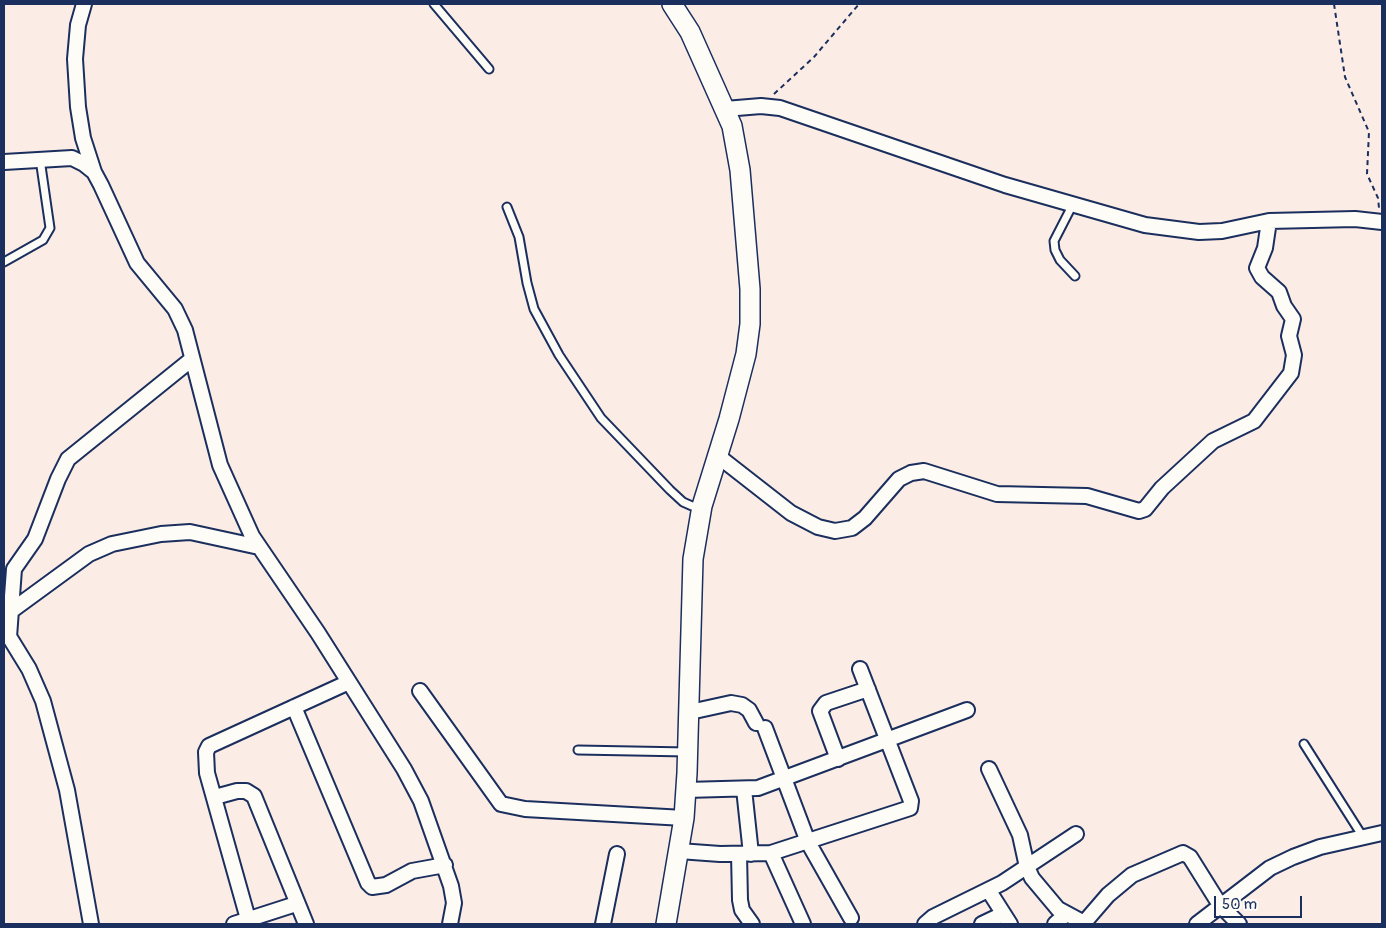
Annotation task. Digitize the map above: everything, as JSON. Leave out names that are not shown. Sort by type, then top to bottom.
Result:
[{"type":"street","points":[[84,4],[78,25],[75,59],[80,115],[94,172],[137,262],[175,309],[184,330],[220,465],[252,536],[349,682],[404,768],[417,793],[445,865],[454,903],[450,924]]},
{"type":"street","points":[[666,924],[684,818],[690,712],[693,559],[702,506],[740,382],[750,324],[750,289],[740,170],[732,126],[690,32],[672,4]]},
{"type":"street","points":[[725,109],[761,106],[780,108],[1006,185],[1145,225],[1199,232],[1222,231],[1269,221],[1356,219],[1380,222]]},
{"type":"street","points":[[4,162],[72,158],[94,172]]},
{"type":"street","points":[[718,456],[791,513],[818,527],[835,531],[852,528],[865,518],[899,479],[911,473],[924,471],[997,494],[1087,496],[1139,511],[1145,509],[1162,488],[1208,444],[1224,434],[1254,421],[1291,372],[1294,355],[1289,336],[1292,319],[1286,310],[1279,292],[1262,278],[1257,268],[1265,248],[1269,221]]},
{"type":"street","points":[[91,924],[72,810],[43,701],[29,669],[7,632],[11,611],[14,570],[35,539],[58,479],[68,459],[192,359]]},
{"type":"street","points":[[11,611],[89,554],[112,544],[161,534],[190,532],[259,546]]},
{"type":"street","points":[[679,851],[745,854],[771,853],[910,808],[911,801],[860,669]]},
{"type":"street","points":[[248,919],[206,762],[209,746],[349,682]]},
{"type":"street","points":[[838,759],[820,711],[826,703],[868,689]]},
{"type":"street","points":[[420,691],[501,804],[524,809],[684,818]]},
{"type":"street","points":[[690,712],[731,703],[742,705],[760,725],[785,780],[808,842],[851,918]]},
{"type":"street","points":[[294,707],[368,882],[372,887],[386,885],[412,871],[445,865]]},
{"type":"street","points":[[686,790],[758,788],[785,780],[967,710]]},
{"type":"street","points":[[989,769],[1020,835],[1027,867],[1060,920],[1084,924],[1108,895],[1132,875],[1182,853],[1194,862],[1220,905],[1239,924]]},
{"type":"street","points":[[744,789],[745,854],[740,900],[742,910],[752,924]]},
{"type":"street","points":[[215,797],[237,791],[246,791],[254,796],[296,904],[306,924]]},
{"type":"street","points":[[1197,924],[1270,868],[1293,856],[1320,847],[1382,833]]},
{"type":"street","points":[[925,924],[933,917],[988,891],[1076,834]]},
{"type":"street","points":[[771,853],[803,924]]},
{"type":"street","points":[[603,924],[617,854]]},
{"type":"street","points":[[982,924],[1007,919],[988,891]]},
{"type":"street","points":[[234,924],[296,904]]},
{"type":"lane","points":[[434,4],[489,69]]},
{"type":"lane","points":[[4,262],[43,240],[50,228],[40,159]]},
{"type":"lane","points":[[1073,204],[1054,242],[1055,250],[1060,260],[1075,276]]},
{"type":"lane","points":[[507,207],[518,238],[534,309],[577,383],[601,418],[670,490],[683,502],[692,506],[702,506]]},
{"type":"lane","points":[[1304,744],[1363,837]]},
{"type":"lane","points":[[578,750],[688,752]]},
{"type":"path","points":[[761,106],[814,57],[859,4]]},
{"type":"path","points":[[1334,4],[1345,78],[1369,132],[1367,174],[1378,198],[1380,222]]}]
